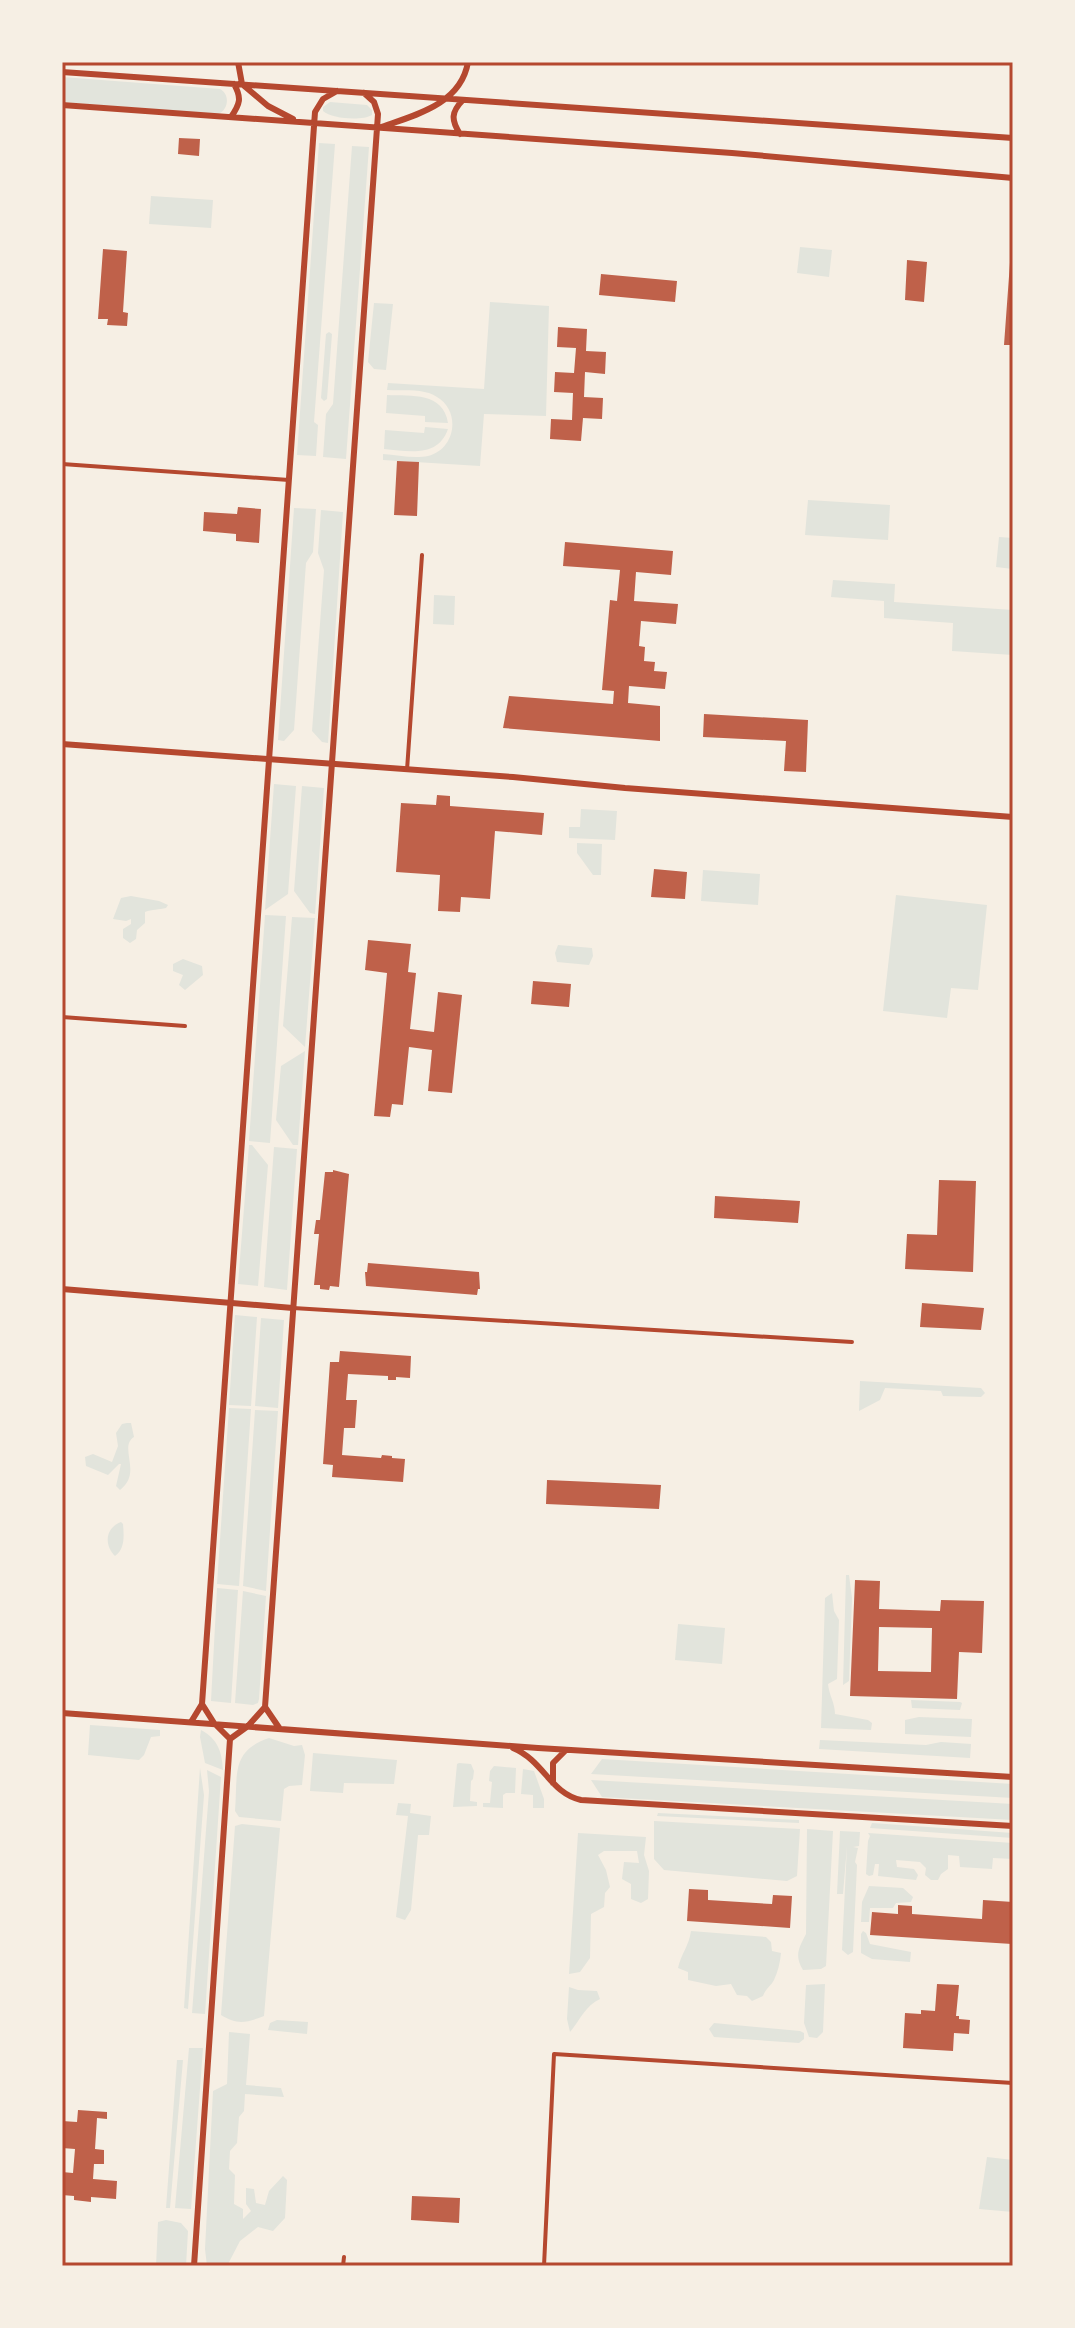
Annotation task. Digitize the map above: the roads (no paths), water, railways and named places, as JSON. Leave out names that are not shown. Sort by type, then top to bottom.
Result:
[{"type":"main road","points":[[238,62],[242,84],[268,106],[289,118],[314,123]]},
{"type":"main road","points":[[377,128],[449,99],[466,74],[468,62]]},
{"type":"main road","points":[[62,72],[1013,138]]},
{"type":"main road","points":[[231,117],[239,106],[240,95],[234,84]]},
{"type":"main road","points":[[191,1722],[202,1704],[314,123],[315,112],[323,99],[337,91]]},
{"type":"main road","points":[[230,1739],[248,1726],[265,1707],[378,114],[374,102],[364,93]]},
{"type":"main road","points":[[460,134],[453,123],[453,110],[463,100]]},
{"type":"main road","points":[[62,105],[732,153],[1013,178]]},
{"type":"main road","points":[[62,744],[1013,817]]},
{"type":"main road","points":[[62,1289],[293,1308]]},
{"type":"main road","points":[[194,2266],[230,1739],[214,1723],[202,1704]]},
{"type":"main road","points":[[265,1707],[280,1729]]},
{"type":"main road","points":[[62,1713],[566,1750],[1013,1777]]},
{"type":"main road","points":[[508,1746],[541,1767],[561,1792],[581,1800],[1013,1826]]},
{"type":"main road","points":[[538,1748],[553,1763],[553,1783]]},
{"type":"main road","points":[[553,1763],[566,1750]]},
{"type":"street","points":[[62,464],[289,480]]},
{"type":"street","points":[[407,770],[422,555]]},
{"type":"street","points":[[62,1017],[185,1026]]},
{"type":"street","points":[[293,1308],[852,1342]]},
{"type":"street","points":[[544,2266],[554,2054],[1013,2083]]},
{"type":"street","points":[[343,2266],[344,2257]]}]
